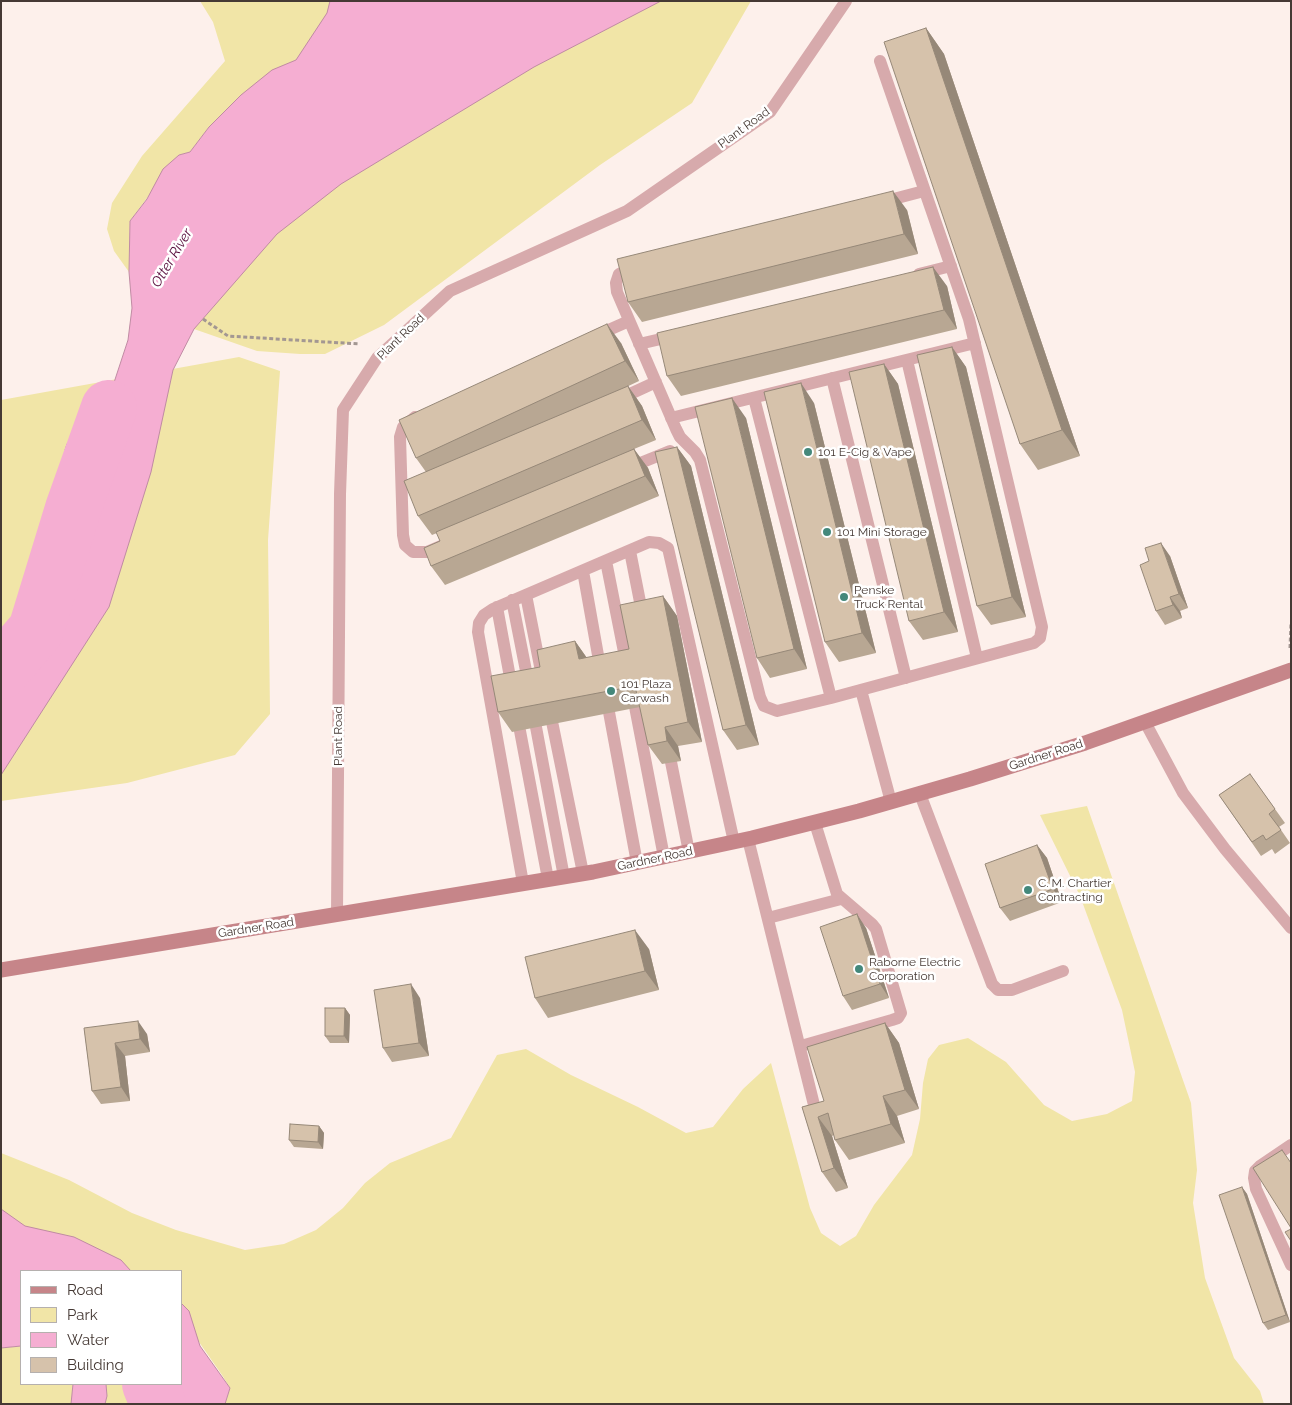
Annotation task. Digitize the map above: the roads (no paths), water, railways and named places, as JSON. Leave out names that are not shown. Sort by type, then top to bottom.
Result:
[{"type":"main road","name":"Gardner Road","points":[[1,970],[583,874],[741,841],[920,794],[1019,764],[1291,670]]},
{"type":"lane","name":"Plant Road","points":[[336,915],[340,494],[343,410],[377,358],[450,291],[627,211],[770,112],[846,1]]},
{"type":"lane","points":[[648,263],[629,268],[619,274],[616,283],[617,292],[680,438],[695,452],[700,460],[760,697],[764,706],[777,710],[831,698],[1034,643],[1040,638],[1042,627],[969,318],[880,62]]},
{"type":"lane","points":[[867,206],[924,191]]},
{"type":"lane","points":[[904,278],[951,266]]},
{"type":"lane","points":[[584,341],[629,321]]},
{"type":"lane","points":[[639,344],[686,332]]},
{"type":"lane","points":[[671,418],[975,343]]},
{"type":"lane","points":[[907,360],[977,658]]},
{"type":"lane","points":[[832,378],[906,678]]},
{"type":"lane","points":[[603,407],[656,382]]},
{"type":"lane","points":[[754,398],[831,698]]},
{"type":"lane","points":[[429,410],[411,418],[403,427],[400,437],[406,501],[403,535],[405,544],[413,552],[427,552],[454,541]]},
{"type":"lane","points":[[614,474],[686,444]]},
{"type":"lane","points":[[524,883],[478,632],[480,623],[484,615],[512,600],[649,542],[659,544],[668,548],[741,841],[768,918],[817,1116]]},
{"type":"lane","points":[[630,551],[646,628]]},
{"type":"lane","points":[[606,561],[664,857]]},
{"type":"lane","points":[[583,571],[637,863]]},
{"type":"lane","points":[[526,595],[583,874]]},
{"type":"lane","points":[[512,600],[564,877]]},
{"type":"lane","points":[[497,607],[548,879]]},
{"type":"lane","points":[[861,690],[891,802]]},
{"type":"lane","points":[[1145,722],[1183,793],[1225,849],[1291,928]]},
{"type":"lane","points":[[666,735],[689,852]]},
{"type":"lane","points":[[920,794],[992,984],[998,990],[1012,990],[1063,971]]},
{"type":"lane","points":[[801,1046],[892,1020],[898,1018],[901,1013],[876,929],[841,899],[834,887],[815,823]]},
{"type":"lane","points":[[768,918],[841,899]]},
{"type":"lane","points":[[1291,1145],[1260,1166],[1255,1171],[1254,1178],[1256,1189],[1291,1265]]},
{"type":"water","points":[[330,1],[661,1],[534,67],[341,184],[277,234],[194,329],[173,370],[151,472],[109,607],[1,775],[1,667],[36,615],[65,551],[86,484],[78,473],[74,458],[65,450],[67,444],[70,440],[77,439],[85,426],[96,426],[102,419],[128,340],[132,308],[129,272],[130,221],[147,199],[163,169],[179,155],[190,152],[209,127],[241,95],[272,70],[296,60],[327,13]]},
{"type":"water","points":[[1,1209],[25,1226],[74,1237],[121,1260],[130,1270],[20,1270],[20,1346],[1,1348]]},
{"type":"water","points":[[182,1304],[189,1311],[200,1346],[230,1388],[225,1404],[153,1404],[151,1385],[182,1385]]},
{"type":"water","points":[[73,1385],[106,1385],[107,1396],[105,1404],[71,1404]]},
{"type":"waterway","name":"Otter River","points":[[1,671],[36,630],[73,509],[109,408]]},
{"type":"waterway","name":"Otter River","points":[[150,1385],[158,1404]]},
{"type":"place","name":"101 E-Cig & Vape","points":[[808,452]]},
{"type":"place","name":"101 Mini Storage","points":[[827,532]]},
{"type":"place","name":"Penske Truck Rental","points":[[844,597]]},
{"type":"place","name":"101 Plaza Carwash","points":[[611,691]]},
{"type":"place","name":"C. M. Chartier Contracting","points":[[1028,890]]},
{"type":"place","name":"Raborne Electric Corporation","points":[[859,969]]}]
